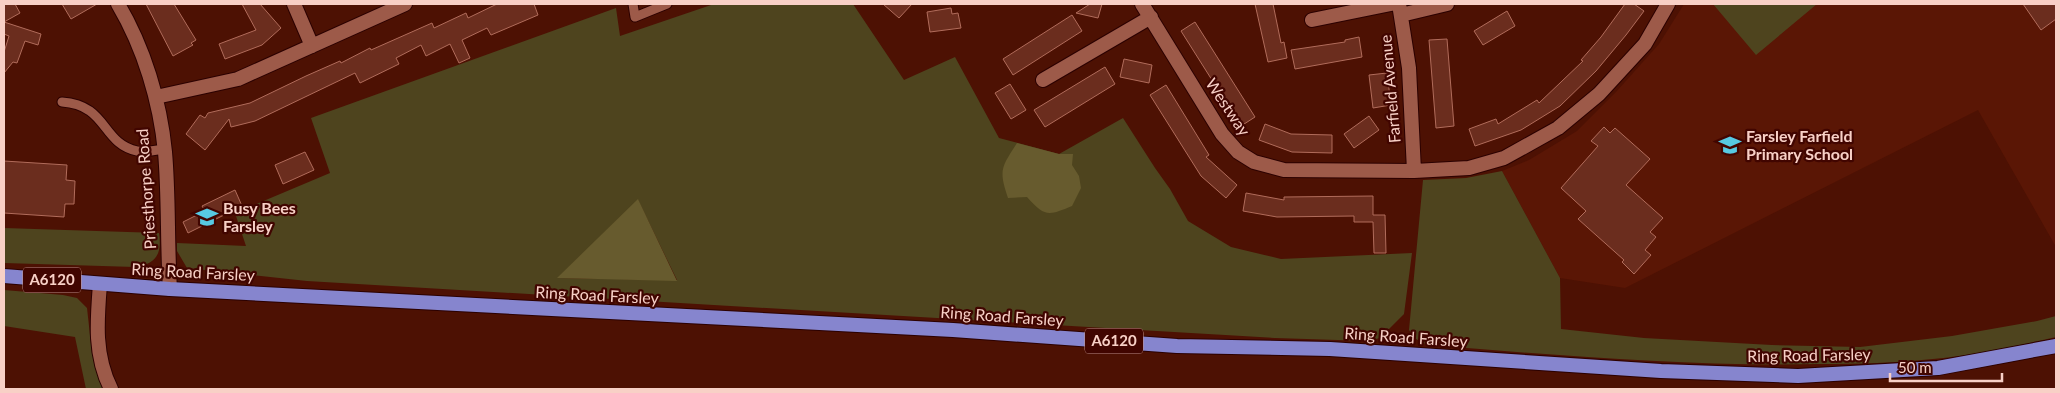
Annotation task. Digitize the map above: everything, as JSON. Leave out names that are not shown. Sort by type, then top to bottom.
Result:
[{"type":"highway","name":"Ring Road Farsley","points":[[4,276],[170,289],[953,330],[1177,346],[1330,349],[1530,364],[1710,373],[1798,376],[1938,368],[2056,346]]},
{"type":"street","name":"Priesthorpe Road","points":[[118,4],[139,46],[156,98],[164,149],[170,289]]},
{"type":"street","points":[[294,4],[312,46]]},
{"type":"street","points":[[156,98],[238,79],[405,4]]},
{"type":"street","name":"Westway","points":[[1142,4],[1222,134],[1238,152],[1254,162],[1284,170],[1414,171],[1469,168],[1504,158],[1558,128],[1599,94],[1645,44],[1668,4]]},
{"type":"street","points":[[1312,20],[1391,4]]},
{"type":"street","points":[[1400,9],[1447,4]]},
{"type":"street","name":"Farfield Avenue","points":[[1400,9],[1408,68],[1414,171]]},
{"type":"street","points":[[1043,80],[1150,17]]},
{"type":"street","points":[[100,284],[96,328],[99,358],[111,389]]},
{"type":"lane","points":[[633,4],[635,17],[667,4]]},
{"type":"lane","points":[[62,102],[81,104],[91,110],[112,136],[124,146],[143,152],[164,149]]},
{"type":"shaded area","points":[[714,4],[853,4],[904,80],[955,57],[999,138],[1059,154],[1123,118],[1170,189],[1188,221],[1231,247],[1281,259],[1412,253],[1404,314],[1380,338],[1368,341],[1275,338],[307,281],[187,268],[177,251],[177,243],[246,246],[235,213],[330,173],[311,118],[616,8],[620,36]],"holes":[[[638,200],[677,280],[558,278]]]},
{"type":"shaded area","name":"Farsley Farfield Primary School","points":[[1684,4],[2056,4],[2056,247],[1978,110],[1625,288],[1560,278],[1502,171],[1529,160],[1577,131],[1616,92],[1659,44]]},
{"type":"shaded area","points":[[1713,4],[1817,4],[1756,55]]},
{"type":"shaded area","points":[[1017,143],[1059,154],[1073,154],[1072,165],[1079,176],[1081,188],[1072,206],[1057,212],[1047,213],[1038,208],[1027,197],[1008,198],[1002,174],[1005,163]]},
{"type":"shaded area","points":[[1502,171],[1560,278],[1561,329],[1644,338],[1772,345],[1860,347],[1952,336],[2056,316],[2056,337],[1995,350],[1949,357],[1848,364],[1672,362],[1427,345],[1416,339],[1409,330],[1423,180],[1466,178]]},
{"type":"shaded area","points":[[638,199],[677,281],[557,278]]},
{"type":"shaded area","points":[[4,228],[159,233],[160,246],[159,252],[153,260],[135,267],[4,263]]},
{"type":"shaded area","points":[[4,290],[77,298],[87,308],[92,353],[103,389],[86,389],[75,337],[4,326]]},
{"type":"building","points":[[4,4],[15,4],[20,13],[4,22]]},
{"type":"building","points":[[62,4],[97,4],[71,19]]},
{"type":"building","points":[[146,4],[174,4],[196,40],[191,43],[193,45],[173,56]]},
{"type":"building","points":[[242,4],[260,4],[281,28],[262,45],[225,59],[219,44],[256,30]]},
{"type":"building","points":[[497,4],[534,4],[538,15],[491,35],[487,28],[462,40],[470,58],[459,63],[450,44],[426,56],[421,45],[396,58],[399,64],[360,83],[355,73],[255,121],[231,127],[229,119],[205,150],[186,134],[200,115],[205,118],[208,113],[250,103],[340,61],[341,63],[370,48],[371,50],[432,23],[434,28],[466,13],[468,18]]},
{"type":"building","points":[[883,4],[912,4],[899,18]]},
{"type":"building","points":[[1090,4],[1102,4],[1098,18],[1076,13]]},
{"type":"building","points":[[1255,4],[1273,4],[1281,43],[1284,42],[1287,58],[1268,62]]},
{"type":"building","points":[[1625,4],[1634,4],[1644,11],[1596,71],[1560,106],[1521,130],[1475,146],[1469,129],[1496,119],[1498,124],[1537,100],[1539,103],[1583,61],[1581,60],[1601,37]]},
{"type":"building","points":[[2023,4],[2056,4],[2056,19],[2041,30]]},
{"type":"building","points":[[951,8],[952,14],[958,13],[961,28],[930,32],[927,12]]},
{"type":"building","points":[[1507,11],[1515,26],[1483,45],[1474,31]]},
{"type":"building","points":[[1072,15],[1082,31],[1013,75],[1003,59]]},
{"type":"building","points":[[4,22],[41,34],[38,45],[25,41],[17,63],[13,62],[4,73],[4,52],[9,36],[4,34]]},
{"type":"building","points":[[1195,22],[1255,117],[1241,126],[1181,31]]},
{"type":"building","points":[[1359,37],[1362,57],[1295,69],[1291,50],[1345,42],[1345,40]]},
{"type":"building","points":[[1447,39],[1454,126],[1436,128],[1429,40]]},
{"type":"building","points":[[1124,59],[1152,65],[1149,83],[1120,77]]},
{"type":"building","points":[[1105,67],[1115,84],[1045,127],[1034,110]]},
{"type":"building","points":[[1387,73],[1391,105],[1373,108],[1369,75]]},
{"type":"building","points":[[1010,84],[1026,110],[1011,119],[995,93]]},
{"type":"building","points":[[1166,85],[1209,155],[1206,157],[1237,185],[1226,198],[1201,176],[1150,95]]},
{"type":"building","points":[[1369,116],[1379,130],[1354,148],[1344,134]]},
{"type":"building","points":[[1265,124],[1291,134],[1332,135],[1332,153],[1292,152],[1259,140]]},
{"type":"building","points":[[1604,127],[1610,133],[1615,128],[1650,159],[1626,185],[1663,218],[1650,232],[1656,237],[1645,250],[1651,255],[1634,274],[1622,262],[1624,260],[1578,219],[1586,211],[1561,188],[1598,146],[1591,141]]},
{"type":"building","points":[[305,152],[314,170],[283,184],[275,165]]},
{"type":"building","points":[[4,161],[67,165],[66,180],[75,181],[74,204],[65,204],[64,217],[4,213]]},
{"type":"building","name":"Busy Bees Farsley","points":[[235,190],[242,206],[188,233],[183,222],[205,211],[202,206]]},
{"type":"building","points":[[1246,193],[1284,200],[1284,197],[1373,196],[1373,215],[1385,215],[1386,253],[1374,253],[1373,222],[1354,222],[1354,216],[1277,217],[1243,211]]},
{"type":"place","name":"Farsley Farfield Primary School","points":[[1730,145]]},
{"type":"place","name":"Busy Bees Farsley","points":[[207,217]]}]
